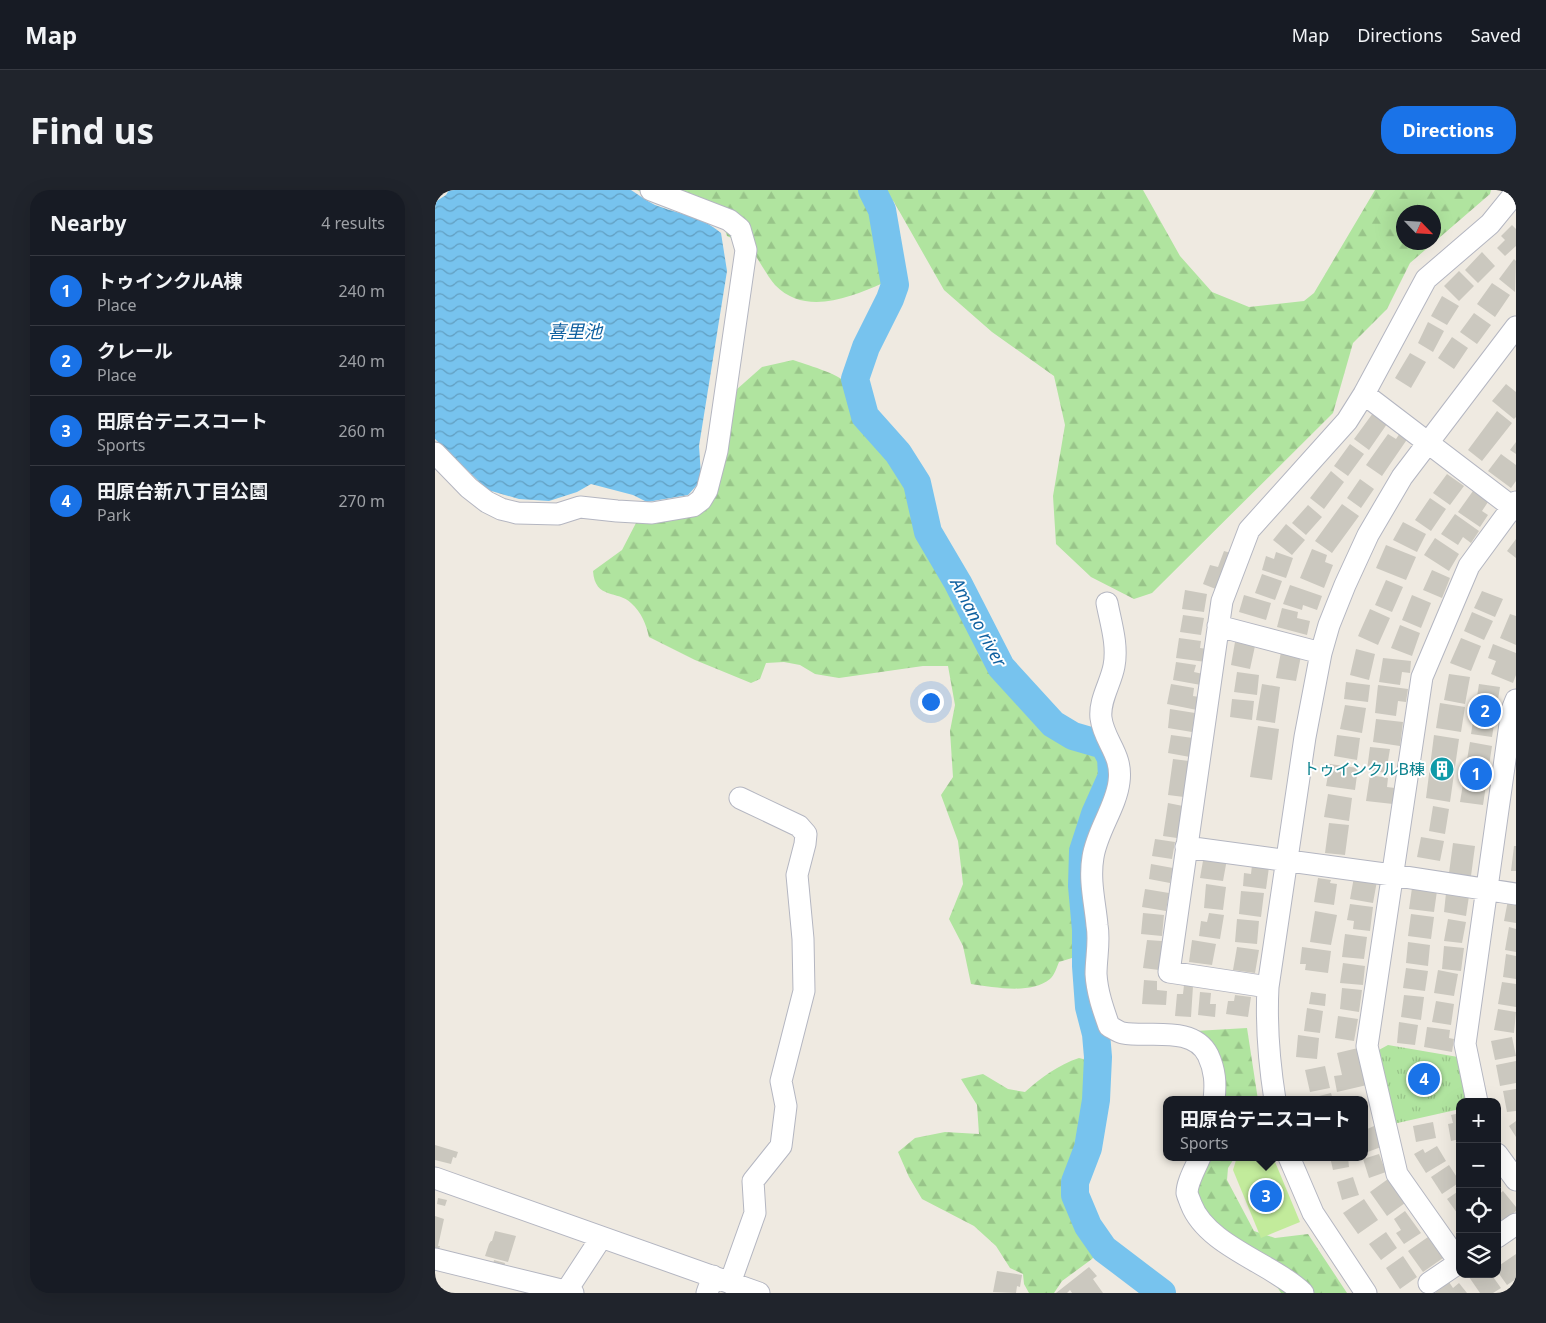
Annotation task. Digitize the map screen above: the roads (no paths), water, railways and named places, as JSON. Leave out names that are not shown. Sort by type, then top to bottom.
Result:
[{"type":"street","points":[[435,453],[469,488],[487,502],[501,509],[517,513],[558,514],[580,507],[652,513],[693,506],[701,500],[707,490],[717,450],[747,250],[739,229],[729,220],[651,190]]},
{"type":"street","points":[[1268,987],[1169,972],[1222,601],[1249,530],[1347,421],[1364,394],[1426,279],[1490,224],[1516,192]]},
{"type":"street","points":[[1274,1096],[1266,1020],[1268,987],[1305,737],[1321,653],[1329,625],[1341,593],[1368,535],[1402,477],[1516,327]]},
{"type":"street","points":[[1364,394],[1428,444],[1515,506],[1469,566],[1422,677],[1367,1046],[1397,1174],[1456,1258]]},
{"type":"street","points":[[1107,603],[1116,651],[1114,669],[1105,695],[1101,716],[1104,730],[1116,753],[1120,766],[1119,783],[1093,857],[1093,900],[1098,927],[1096,975],[1102,1005],[1109,1026],[1121,1033],[1187,1036],[1197,1042],[1206,1051],[1213,1067],[1216,1085],[1215,1096]]},
{"type":"street","points":[[1218,626],[1321,653]]},
{"type":"street","points":[[1476,1098],[1465,1044],[1512,710],[1516,700]]},
{"type":"street","points":[[717,1284],[755,1213],[753,1181],[781,1146],[786,1106],[781,1081],[804,991],[803,939],[797,875],[806,834],[799,826],[740,798]]},
{"type":"street","points":[[1186,848],[1392,875],[1516,894]]},
{"type":"street","points":[[1501,1159],[1516,1180]]},
{"type":"street","points":[[1198,1161],[1191,1177],[1187,1193],[1194,1212],[1206,1227],[1229,1244],[1293,1283],[1303,1293]]},
{"type":"street","points":[[1291,1161],[1313,1213],[1366,1293]]},
{"type":"street","points":[[435,1178],[601,1238],[717,1284],[759,1293]]},
{"type":"street","points":[[1501,1234],[1516,1224]]},
{"type":"street","points":[[435,1258],[568,1292],[601,1238]]},
{"type":"street","points":[[1429,1283],[1456,1264]]},
{"type":"water","name":"喜里池","points":[[449,190],[631,190],[655,205],[697,219],[721,233],[727,271],[699,446],[701,475],[697,485],[688,495],[647,502],[633,495],[591,484],[577,492],[549,501],[519,499],[488,490],[435,439],[435,202],[446,195]]},
{"type":"waterway","name":"Amano river","points":[[872,190],[882,210],[895,285],[866,347],[855,379],[865,416],[898,453],[917,483],[928,532],[958,583],[1001,667],[1053,724],[1073,736],[1104,745],[1111,758],[1112,776],[1095,814],[1083,851],[1082,886],[1086,930],[1086,966],[1089,1007],[1096,1034],[1098,1057],[1096,1100],[1088,1148],[1075,1182],[1075,1195],[1088,1226],[1104,1249],[1162,1293]]},
{"type":"place","name":"クレール","points":[[1485,711]]},
{"type":"place","name":"トゥインクルB棟","points":[[1442,769]]},
{"type":"place","name":"トゥインクルA棟","points":[[1476,774]]},
{"type":"place","name":"田原台新八丁目公園","points":[[1424,1079]]},
{"type":"place","name":"田原台テニスコート","points":[[1266,1196]]}]
